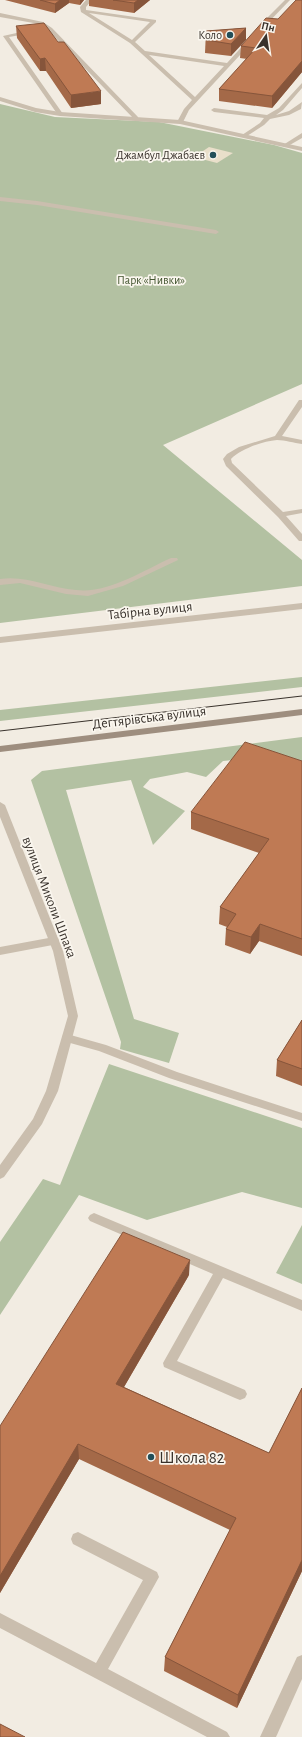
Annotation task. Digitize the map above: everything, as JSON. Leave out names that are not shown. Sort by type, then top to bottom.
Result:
[{"type":"main road","name":"Дегтярівська вулиця","points":[[0,749],[302,712]]},
{"type":"street","points":[[83,11],[83,6],[89,0]]},
{"type":"street","points":[[258,31],[288,0]]},
{"type":"street","points":[[83,11],[132,42],[195,100]]},
{"type":"street","points":[[83,11],[154,21],[132,42]]},
{"type":"street","points":[[0,15],[41,23],[50,29],[136,118]]},
{"type":"street","points":[[43,30],[50,29]]},
{"type":"street","points":[[35,31],[6,36],[60,114]]},
{"type":"street","points":[[180,122],[184,113],[195,100],[229,65],[253,36]]},
{"type":"street","points":[[145,53],[229,65]]},
{"type":"street","points":[[245,135],[281,109],[302,85]]},
{"type":"street","points":[[0,99],[35,110],[60,114],[180,122],[286,144],[302,149]]},
{"type":"street","points":[[214,110],[268,117],[285,115],[296,110],[302,104]]},
{"type":"street","points":[[286,144],[302,135]]},
{"type":"street","points":[[0,199],[37,203],[216,232]]},
{"type":"street","points":[[276,438],[302,402]]},
{"type":"street","points":[[302,442],[276,438],[256,443],[232,453],[227,459],[229,464],[281,515],[302,539]]},
{"type":"street","points":[[281,515],[302,511]]},
{"type":"street","points":[[0,582],[8,579],[69,592],[87,593],[106,589],[174,560]]},
{"type":"street","name":"Табірна вулиця","points":[[0,640],[302,606]]},
{"type":"street","name":"вулиця Миколи Шпака","points":[[0,805],[58,951],[73,1016],[52,1091],[41,1115],[0,1174]]},
{"type":"street","points":[[0,951],[54,941]]},
{"type":"street","points":[[67,1038],[102,1048],[173,1075],[302,1117]]},
{"type":"street","points":[[94,1218],[302,1306]]},
{"type":"street","points":[[221,1271],[169,1363],[240,1394]]},
{"type":"street","points":[[78,1539],[152,1577],[99,1672]]},
{"type":"street","points":[[0,1620],[222,1737]]},
{"type":"street","points":[[268,1737],[302,1662]]},
{"type":"green space","name":"Парк «Нивки»","points":[[0,104],[55,117],[159,122],[274,145],[302,153],[302,384],[163,445],[302,560],[302,586],[0,623]]},
{"type":"green space","points":[[302,677],[302,687],[0,721],[0,710]]},
{"type":"green space","points":[[302,737],[302,777],[244,759],[223,761],[206,777],[187,772],[150,779],[143,787],[185,811],[153,845],[131,780],[66,790],[134,1019],[179,1033],[169,1063],[120,1049],[121,1042],[31,780],[42,771]]},
{"type":"green space","points":[[109,1064],[302,1128],[302,1208],[242,1192],[147,1220],[79,1195],[0,1315],[0,1242],[43,1179],[60,1185]]},
{"type":"green space","points":[[302,1225],[302,1284],[276,1273]]},
{"type":"shaded area","points":[[209,147],[233,153],[217,163],[194,157]]},
{"type":"building","points":[[40,0],[60,0],[55,4]]},
{"type":"building","points":[[113,0],[138,0],[134,3]]},
{"type":"building","points":[[296,0],[302,0],[302,61],[272,96],[219,89],[256,48],[241,46],[266,18],[278,19]]},
{"type":"building","points":[[44,23],[58,42],[64,42],[101,91],[71,95],[45,58],[40,59],[16,26]]},
{"type":"building","points":[[246,28],[231,44],[206,40],[206,31]]},
{"type":"building","points":[[245,742],[302,761],[302,939],[260,924],[251,937],[226,929],[236,914],[220,907],[269,839],[191,812]]},
{"type":"building","points":[[302,1020],[302,1069],[277,1060]]},
{"type":"building","points":[[123,1232],[190,1260],[116,1384],[269,1453],[302,1388],[302,1560],[238,1695],[165,1657],[236,1518],[78,1444],[0,1576],[0,1426]]},
{"type":"building","points":[[0,1724],[25,1737],[0,1737]]},
{"type":"tram line","points":[[0,731],[302,696]]},
{"type":"place","name":"Коло","points":[[230,35]]},
{"type":"place","name":"Джамбул Джабаєв","points":[[213,155]]},
{"type":"place","name":"Школа 82","points":[[151,1457]]}]
